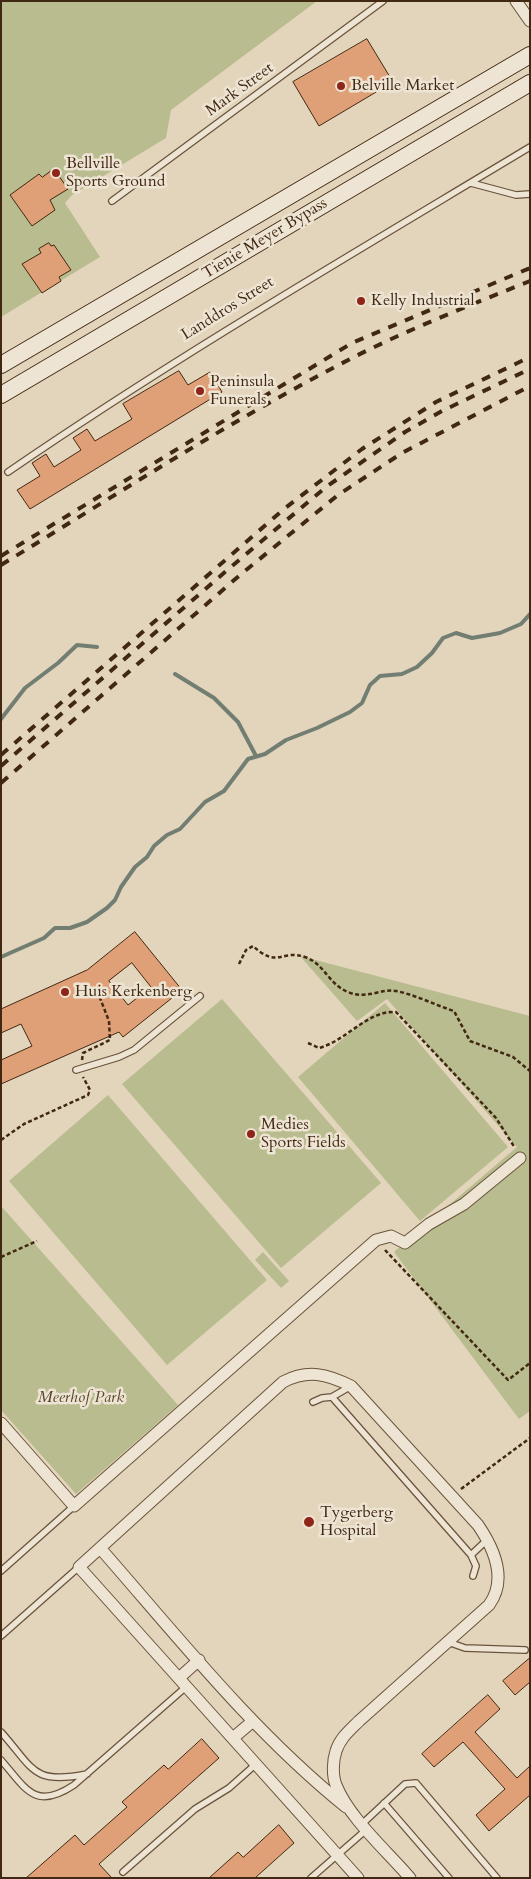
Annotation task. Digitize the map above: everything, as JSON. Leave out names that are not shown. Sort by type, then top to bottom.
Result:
[{"type":"main road","name":"Tienie Meyer Bypass","points":[[1,366],[530,55]]},
{"type":"main road","name":"Tienie Meyer Bypass","points":[[1,395],[530,83]]},
{"type":"street","points":[[516,1],[530,20]]},
{"type":"street","points":[[1,1423],[74,1506],[376,1240],[391,1236],[405,1243],[429,1224],[464,1204],[520,1158]]},
{"type":"street","points":[[358,1878],[79,1567],[283,1382],[302,1374],[319,1373],[334,1377],[351,1386],[452,1496],[488,1540],[497,1568],[498,1582],[489,1604],[359,1721],[340,1742],[334,1764],[335,1782],[361,1822]]},
{"type":"street","points":[[100,1548],[253,1721],[324,1790],[361,1822],[410,1878]]},
{"type":"street","points":[[183,1682],[199,1660]]},
{"type":"street","points":[[233,1738],[253,1721]]},
{"type":"lane","name":"Mark Street","points":[[112,201],[383,1]]},
{"type":"lane","name":"Landdros Street","points":[[8,472],[112,401],[219,333],[530,147]]},
{"type":"lane","points":[[471,183],[528,194]]},
{"type":"lane","points":[[76,1070],[119,1057],[134,1050],[200,996]]},
{"type":"lane","points":[[313,1402],[322,1398],[332,1397],[351,1386]]},
{"type":"lane","points":[[332,1397],[471,1555],[476,1566],[473,1576]]},
{"type":"lane","points":[[1,1571],[74,1506]]},
{"type":"lane","points":[[471,1555],[488,1540]]},
{"type":"lane","points":[[1,1636],[79,1567]]},
{"type":"lane","points":[[448,1642],[465,1648],[525,1650]]},
{"type":"lane","points":[[1,1760],[28,1791],[43,1797],[57,1796],[87,1774],[183,1682]]},
{"type":"lane","points":[[1,1732],[35,1771],[45,1777],[62,1778],[87,1774]]},
{"type":"lane","points":[[123,1872],[194,1809],[229,1788],[256,1764]]},
{"type":"lane","points":[[311,1878],[338,1855],[361,1822],[404,1784],[416,1783],[497,1878]]},
{"type":"lane","points":[[384,1803],[449,1878]]},
{"type":"path","points":[[239,964],[246,950],[253,946],[268,958],[279,959],[293,954],[318,962],[336,986],[349,993],[364,995],[394,990],[454,1011],[470,1041],[502,1051],[513,1057],[530,1071]]},
{"type":"path","points":[[308,1042],[319,1048],[331,1045],[381,1012],[396,1012],[496,1118],[520,1158]]},
{"type":"path","points":[[376,1240],[508,1380],[530,1363]]},
{"type":"path","points":[[1,1257],[37,1241]]},
{"type":"path","points":[[452,1496],[530,1438]]},
{"type":"green space","name":"Bellville Sports Ground","points":[[1,1],[317,1],[171,110],[166,138],[72,195],[65,203],[100,257],[1,317]]},
{"type":"green space","points":[[300,956],[530,1016],[530,1411],[519,1419],[394,1252],[517,1147],[387,999],[357,1021]]},
{"type":"green space","name":"Medies Sports Fields","points":[[222,999],[381,1183],[281,1268],[122,1084]]},
{"type":"green space","name":"Medies Sports Fields","points":[[385,1003],[508,1147],[420,1221],[298,1077]]},
{"type":"green space","points":[[108,1095],[267,1280],[167,1365],[9,1181]]},
{"type":"green space","name":"Meerhof Park","points":[[1,1206],[178,1405],[76,1494],[1,1410]]},
{"type":"green space","points":[[263,1252],[289,1281],[281,1288],[255,1260]]},
{"type":"building","name":"Belville Market","points":[[367,39],[393,82],[319,126],[293,82]]},
{"type":"building","points":[[54,169],[68,189],[50,200],[55,210],[32,226],[10,195],[39,174],[42,177]]},
{"type":"building","points":[[49,243],[51,246],[54,245],[71,270],[59,277],[61,281],[42,293],[22,264],[41,253],[39,249]]},
{"type":"building","points":[[179,371],[188,385],[210,372],[222,392],[30,509],[17,490],[40,476],[32,463],[46,454],[54,467],[81,450],[73,438],[87,429],[95,441],[132,419],[123,404]]},
{"type":"building","name":"Huis Kerkenberg","points":[[135,932],[182,990],[123,1037],[119,1032],[1,1084],[1,1060],[32,1046],[21,1024],[1,1033],[1,1009],[87,970]],"holes":[[[132,963],[151,987],[128,1005],[109,981]]]},
{"type":"building","points":[[530,1658],[530,1682],[515,1695],[503,1681]]},
{"type":"building","points":[[488,1695],[500,1709],[475,1732],[517,1778],[530,1766],[530,1795],[489,1831],[476,1815],[505,1789],[463,1742],[434,1767],[422,1754]]},
{"type":"building","points":[[202,1739],[219,1758],[99,1864],[112,1878],[26,1878],[75,1835],[84,1845],[127,1807],[122,1802],[164,1765],[168,1769]]},
{"type":"building","points":[[279,1825],[294,1843],[255,1878],[209,1878],[238,1852],[243,1857]]},
{"type":"waterway","points":[[1,957],[44,938],[55,928],[70,928],[87,922],[107,908],[115,900],[121,887],[135,867],[147,857],[154,846],[167,835],[180,829],[205,802],[224,791],[248,759],[265,754],[286,740],[350,712],[362,703],[370,685],[380,676],[402,674],[417,667],[432,653],[443,638],[456,633],[472,638],[500,633],[521,624],[530,614]]},
{"type":"waterway","points":[[1,719],[25,688],[58,663],[77,645],[97,647]]},
{"type":"waterway","points":[[175,674],[214,698],[238,722],[256,756]]},
{"type":"railway","points":[[1,556],[352,343],[530,268]]},
{"type":"railway","points":[[1,565],[207,439],[333,368],[405,333],[530,281]]},
{"type":"railway","points":[[1,755],[284,509],[362,449],[436,402],[530,357]]},
{"type":"railway","points":[[1,766],[326,487],[405,432],[442,411],[530,369]]},
{"type":"railway","points":[[1,783],[240,575],[338,495],[402,453],[530,386]]},
{"type":"place","name":"Belville Market","points":[[341,86]]},
{"type":"place","name":"Bellville Sports Ground","points":[[56,173]]},
{"type":"place","name":"Kelly Industrial","points":[[361,301]]},
{"type":"place","name":"Peninsula Funerals","points":[[200,391]]},
{"type":"place","name":"Huis Kerkenberg","points":[[65,992]]},
{"type":"place","name":"Medies Sports Fields","points":[[251,1134]]},
{"type":"place","name":"Tygerberg Hospital","points":[[309,1522]]}]
